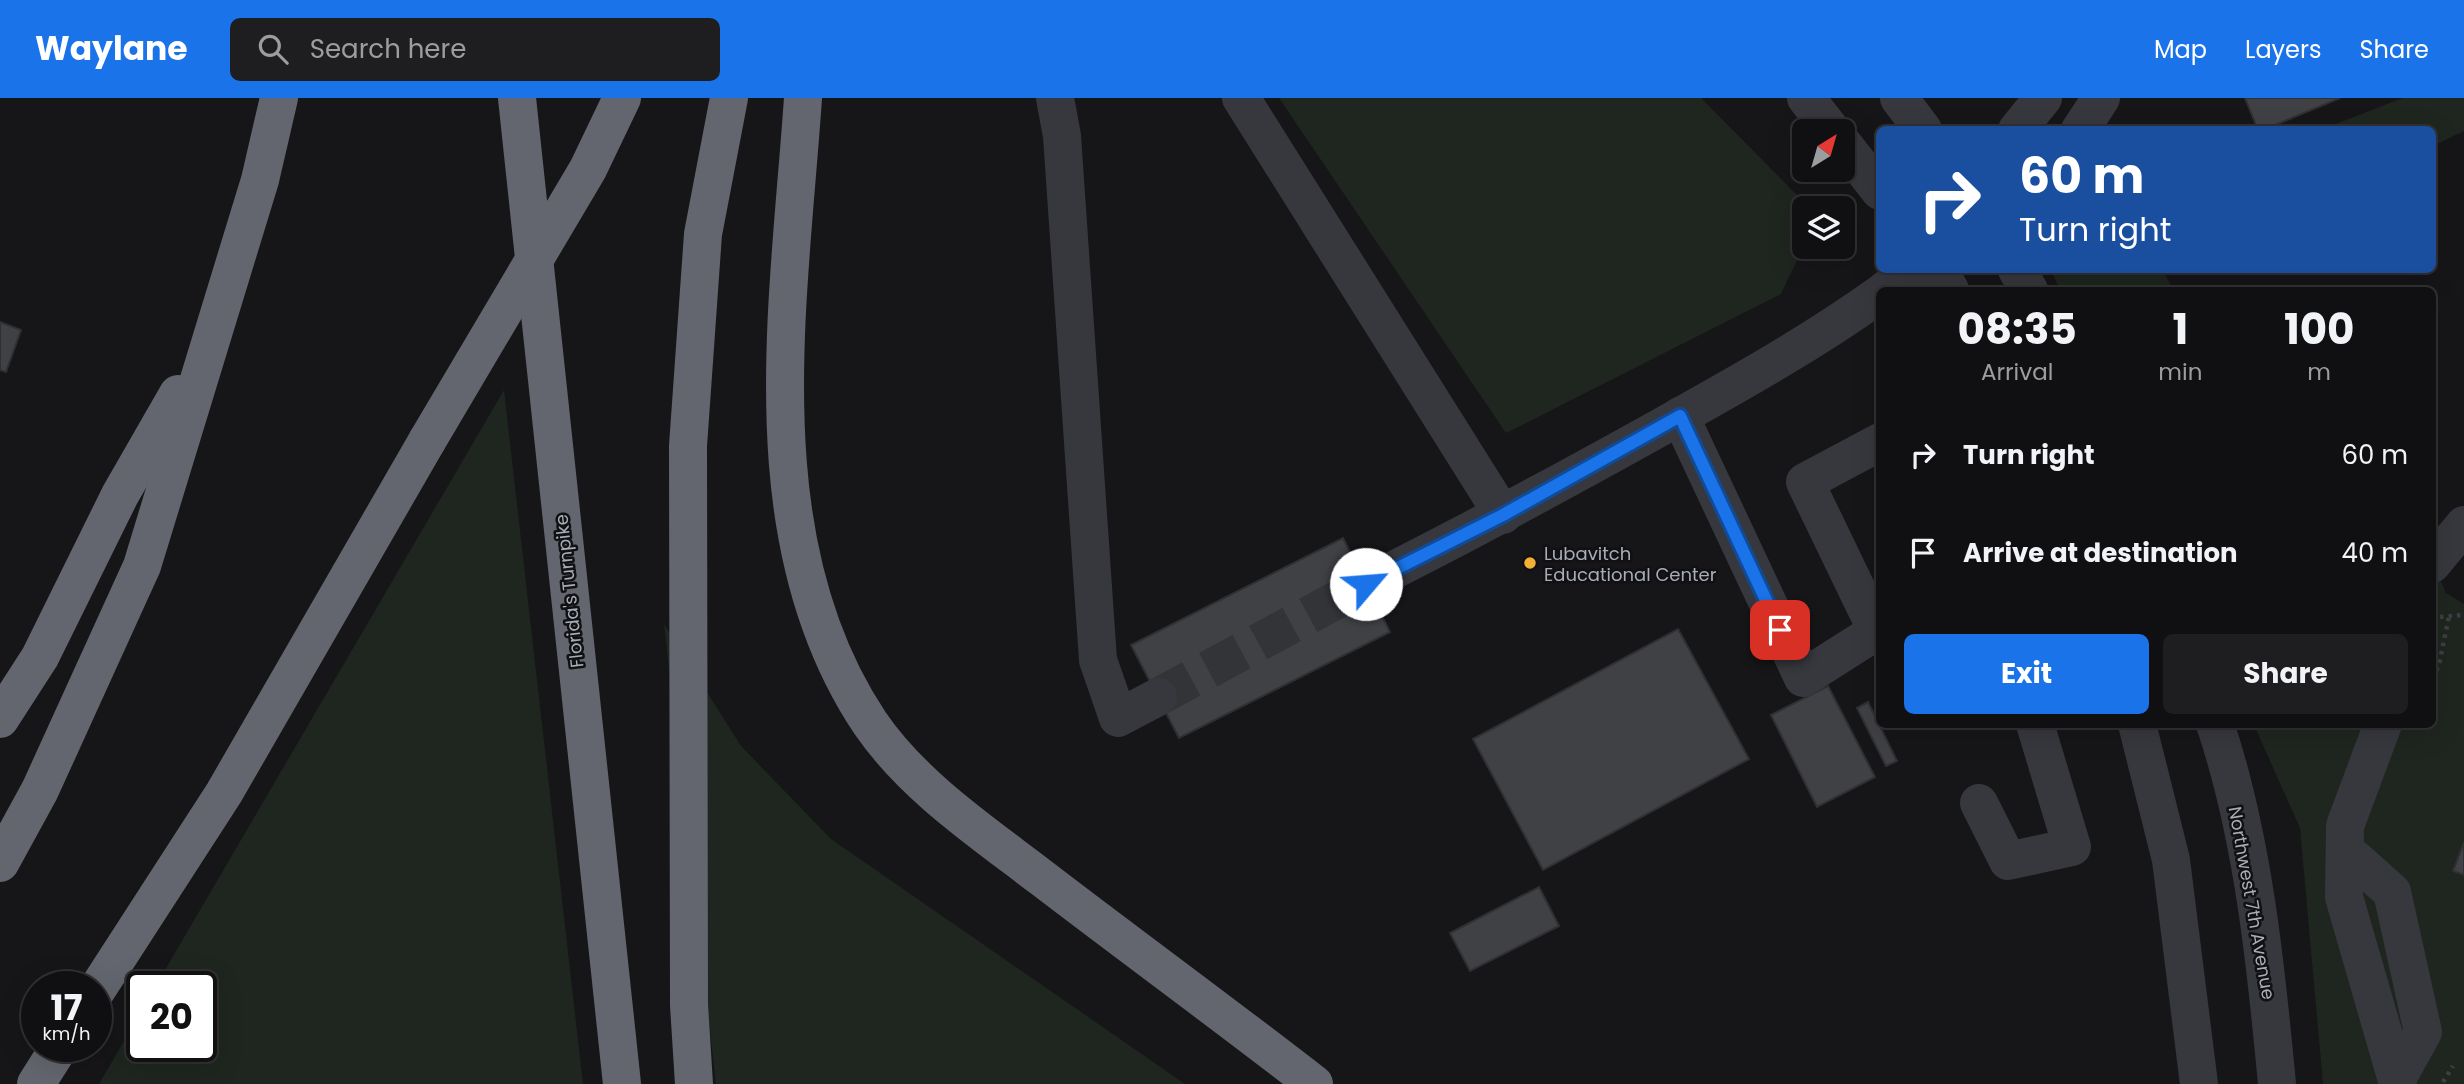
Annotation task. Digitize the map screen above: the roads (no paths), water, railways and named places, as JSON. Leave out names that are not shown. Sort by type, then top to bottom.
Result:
[{"type":"highway","points":[[0,863],[40,790],[142,566],[260,180],[279,98]]},
{"type":"highway","name":"Florida's Turnpike","points":[[517,98],[622,1084]]},
{"type":"highway","points":[[109,971],[225,793],[427,441],[588,169],[622,98]]},
{"type":"highway","points":[[694,1084],[689,1005],[688,446],[703,234],[729,98]]},
{"type":"highway","points":[[803,98],[787,337],[788,457],[797,537],[836,665],[871,724],[914,774],[979,830],[1314,1084]]},
{"type":"highway","points":[[0,719],[40,657],[120,495],[212,334]]},
{"type":"highway","points":[[36,1084],[50,1062]]},
{"type":"street","points":[[1055,98],[1062,136],[1098,660],[1118,718],[1158,697]]},
{"type":"street","points":[[1241,98],[1503,515]]},
{"type":"street","points":[[1806,98],[1823,119]]},
{"type":"street","points":[[1899,98],[1920,126]]},
{"type":"street","points":[[2020,126],[2043,98]]},
{"type":"street","points":[[2083,126],[2101,98]]},
{"type":"street","points":[[1855,159],[1876,186]]},
{"type":"street","points":[[1889,287],[1910,273]]},
{"type":"street","points":[[1366,584],[1503,515],[1680,416],[1824,334],[1876,297]]},
{"type":"street","points":[[1680,416],[1803,678],[1876,634]]},
{"type":"street","points":[[1876,444],[1805,482],[1876,629]]},
{"type":"street","points":[[2436,559],[2464,525]]},
{"type":"street","points":[[1979,803],[2008,861],[2072,847],[2036,728]]},
{"type":"street","points":[[2138,728],[2171,860],[2199,1084]]},
{"type":"street","name":"Northwest 7th Avenue","points":[[2216,728],[2227,759],[2248,864],[2270,1002],[2277,1084]]},
{"type":"street","points":[[2382,728],[2345,827],[2344,897],[2398,1080]]},
{"type":"street","points":[[2345,859],[2356,859],[2392,892],[2423,1032],[2398,1080]]},
{"type":"tunnel","points":[[1158,697],[1366,584]]},
{"type":"place","name":"Lubavitch Educational Center","points":[[1530,563]]}]
